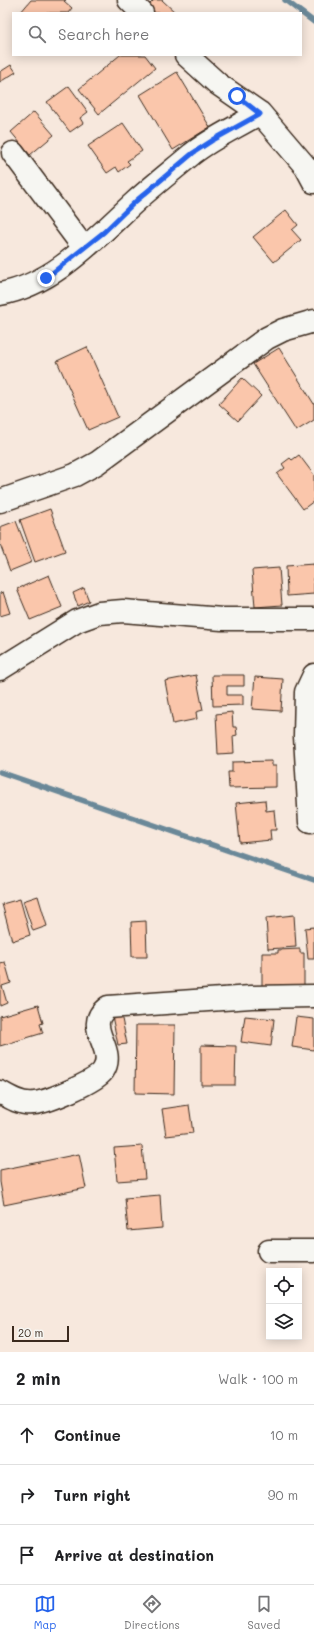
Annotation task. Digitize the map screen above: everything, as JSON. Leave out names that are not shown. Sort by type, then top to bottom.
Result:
[{"type":"street","points":[[129,0],[141,12]]},
{"type":"street","points":[[187,56],[218,84],[260,114],[306,167],[314,182]]},
{"type":"street","points":[[0,294],[46,278],[104,232],[136,201],[193,153],[260,114]]},
{"type":"street","points":[[13,153],[84,248]]},
{"type":"street","points":[[0,501],[75,475],[97,463],[267,338],[283,330],[314,321]]},
{"type":"street","points":[[0,669],[77,621],[98,613],[122,611],[310,624]]},
{"type":"street","points":[[310,822],[305,736],[305,707],[306,692],[314,675]]},
{"type":"street","points":[[0,1092],[15,1100],[34,1103],[73,1091],[102,1071],[107,1057],[96,1022],[99,1014],[108,1008],[251,997],[314,996]]},
{"type":"street","points":[[269,1251],[314,1251]]},
{"type":"building","points":[[31,0],[66,0],[64,1],[72,8],[69,12],[21,12]]},
{"type":"building","points":[[154,0],[162,0],[175,12],[147,12],[144,10]]},
{"type":"building","points":[[119,56],[146,56],[155,68],[99,114],[79,89]]},
{"type":"building","points":[[11,65],[16,72],[0,82],[0,72]]},
{"type":"building","points":[[177,72],[210,127],[173,150],[140,95]]},
{"type":"building","points":[[69,86],[88,112],[80,118],[83,123],[70,132],[47,102]]},
{"type":"building","points":[[34,112],[54,135],[30,155],[11,132]]},
{"type":"building","points":[[123,123],[142,151],[127,161],[130,164],[119,172],[116,167],[107,173],[88,146]]},
{"type":"building","points":[[286,210],[298,225],[292,230],[301,240],[274,262],[253,237]]},
{"type":"building","points":[[87,347],[118,417],[88,430],[57,361]]},
{"type":"building","points":[[279,348],[314,404],[314,420],[296,431],[253,364]]},
{"type":"building","points":[[242,378],[261,396],[238,421],[219,404]]},
{"type":"building","points":[[299,455],[314,475],[314,501],[303,509],[277,474],[285,468],[282,464],[290,458],[292,460]]},
{"type":"building","points":[[50,509],[65,551],[35,562],[20,520]]},
{"type":"building","points":[[16,521],[32,562],[10,571],[0,544],[0,527]]},
{"type":"building","points":[[314,564],[314,594],[287,596],[286,566]]},
{"type":"building","points":[[279,568],[282,605],[255,607],[252,570]]},
{"type":"building","points":[[49,575],[62,607],[30,620],[17,589]]},
{"type":"building","points":[[84,588],[89,601],[78,606],[73,593]]},
{"type":"building","points":[[3,592],[10,613],[0,616],[0,593]]},
{"type":"building","points":[[196,675],[203,710],[196,712],[197,719],[173,724],[165,681]]},
{"type":"building","points":[[212,675],[244,675],[244,686],[227,686],[227,695],[243,695],[243,705],[213,706]]},
{"type":"building","points":[[255,677],[283,679],[281,711],[252,709]]},
{"type":"building","points":[[232,712],[233,727],[236,727],[237,735],[233,736],[234,753],[218,754],[216,714]]},
{"type":"building","points":[[272,761],[272,766],[276,766],[276,787],[229,788],[228,772],[232,772],[232,762]]},
{"type":"building","points":[[265,800],[266,811],[274,810],[276,830],[270,830],[271,840],[240,843],[236,803]]},
{"type":"building","points":[[38,896],[47,926],[33,931],[23,901]]},
{"type":"building","points":[[20,899],[30,935],[12,941],[2,904]]},
{"type":"building","points":[[294,915],[296,947],[268,949],[266,918]]},
{"type":"building","points":[[146,921],[147,957],[132,957],[131,922]]},
{"type":"building","points":[[314,927],[314,959],[308,959],[305,928]]},
{"type":"building","points":[[300,949],[300,953],[304,953],[304,989],[262,989],[262,953],[278,953],[278,950]]},
{"type":"building","points":[[5,962],[11,983],[2,986],[7,1003],[0,1006],[0,963]]},
{"type":"building","points":[[38,1005],[43,1023],[40,1024],[43,1033],[0,1046],[0,1016]]},
{"type":"building","points":[[121,1014],[127,1044],[118,1045],[112,1016]]},
{"type":"building","points":[[245,1016],[274,1019],[271,1046],[241,1042]]},
{"type":"building","points":[[296,1017],[314,1019],[314,1050],[292,1047]]},
{"type":"building","points":[[136,1025],[175,1025],[174,1094],[135,1093]]},
{"type":"building","points":[[201,1045],[236,1046],[235,1085],[201,1085]]},
{"type":"building","points":[[189,1105],[193,1133],[166,1136],[162,1109]]},
{"type":"building","points":[[142,1146],[145,1179],[117,1181],[114,1148]]},
{"type":"building","points":[[79,1154],[86,1188],[4,1205],[0,1182],[0,1170]]},
{"type":"building","points":[[160,1195],[162,1228],[128,1231],[125,1198]]},
{"type":"waterway","points":[[285,0],[301,12]]},
{"type":"waterway","points":[[302,13],[314,22]]},
{"type":"waterway","points":[[0,772],[314,880]]},
{"type":"route","points":[[46,278],[104,232],[136,201],[193,153],[260,114],[237,96]]}]
